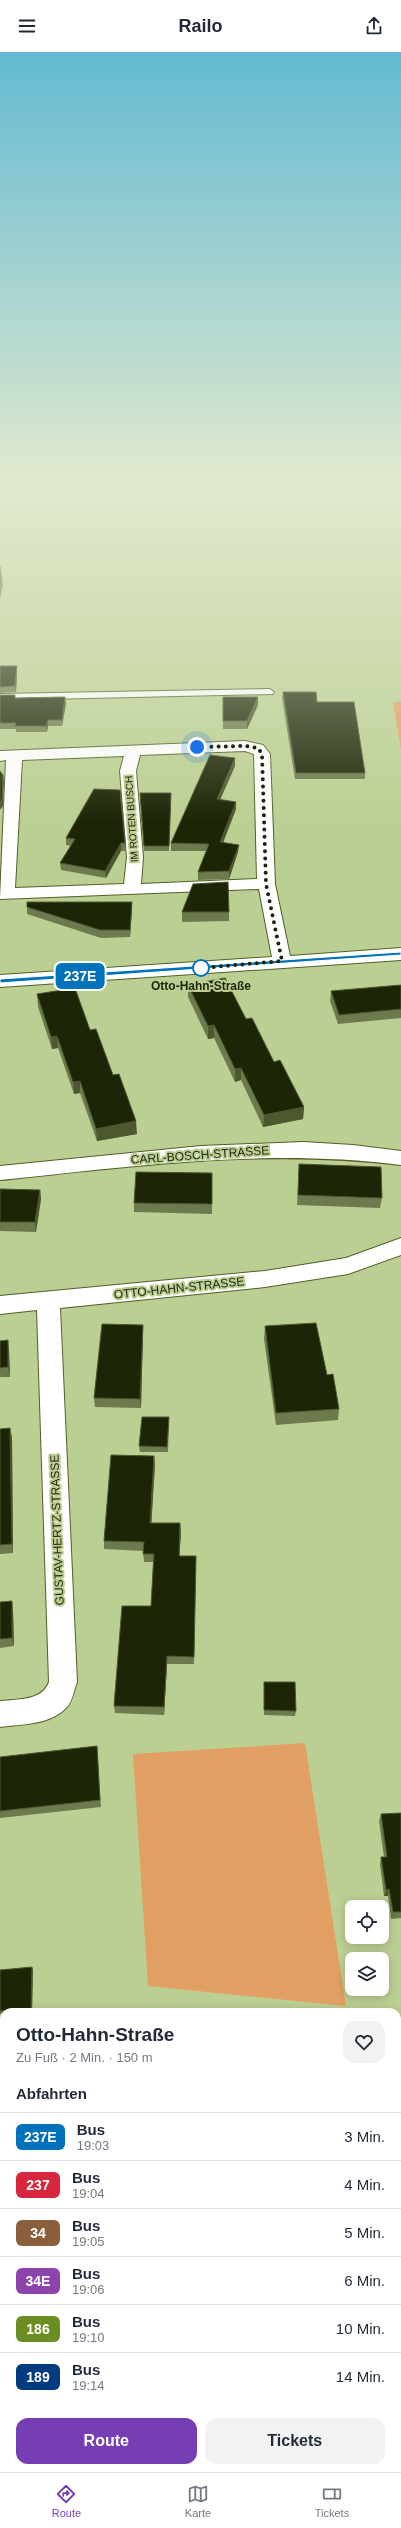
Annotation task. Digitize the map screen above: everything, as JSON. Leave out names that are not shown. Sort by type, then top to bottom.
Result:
[{"type":"street","points":[[266,884],[3,894],[11,854],[7,756],[134,749],[245,746],[258,748],[262,754],[266,884],[282,961]]},
{"type":"street","name":"IM ROTEN BUSCH","points":[[132,888],[135,857],[128,771],[134,749]]},
{"type":"street","points":[[0,981],[401,954]]},
{"type":"street","name":"CARL-BOSCH-STRASSE","points":[[0,1173],[259,1150],[321,1150],[401,1158]]},
{"type":"street","name":"OTTO-HAHN-STRASSE","points":[[0,1306],[265,1279],[348,1266],[401,1246]]},
{"type":"street","name":"GUSTAV-HERTZ-STRASSE","points":[[0,1714],[41,1709],[56,1699],[63,1682],[48,1301]]},
{"type":"lane","points":[[0,697],[270,692]]},
{"type":"shaded area","points":[[393,702],[401,702],[401,749]]},
{"type":"shaded area","points":[[305,1743],[346,2006],[148,1986],[133,1754]]},
{"type":"building","points":[[0,666],[17,666],[15,686],[0,687]]},
{"type":"building","points":[[283,692],[316,692],[317,702],[354,702],[365,773],[296,773]]},
{"type":"building","points":[[0,695],[15,695],[15,698],[65,697],[62,720],[48,720],[46,726],[15,726],[16,723],[0,723]]},
{"type":"building","points":[[223,697],[258,697],[247,721],[223,721]]},
{"type":"building","points":[[210,755],[235,758],[217,799],[236,802],[220,842],[239,845],[229,871],[198,872],[209,844],[171,843]]},
{"type":"building","points":[[0,771],[3,775],[2,800],[0,802]]},
{"type":"building","points":[[94,789],[120,790],[125,843],[121,843],[105,871],[60,863],[75,839],[66,838]]},
{"type":"building","points":[[140,793],[171,793],[169,846],[144,846]]},
{"type":"building","points":[[228,882],[229,912],[182,912],[193,884]]},
{"type":"building","points":[[27,902],[132,902],[130,930],[100,930],[27,907]]},
{"type":"building","points":[[225,978],[246,1019],[252,1018],[274,1062],[280,1060],[304,1107],[264,1115],[241,1068],[235,1069],[214,1025],[208,1026],[188,985]]},
{"type":"building","points":[[401,985],[401,1009],[339,1015],[331,991]]},
{"type":"building","points":[[75,988],[90,1030],[96,1029],[113,1075],[119,1074],[136,1121],[96,1129],[80,1081],[73,1082],[57,1036],[51,1037],[37,994]]},
{"type":"building","points":[[299,1164],[381,1167],[382,1198],[298,1195]]},
{"type":"building","points":[[136,1172],[212,1173],[212,1204],[134,1203]]},
{"type":"building","points":[[0,1189],[40,1190],[35,1222],[0,1222]]},
{"type":"building","points":[[316,1323],[327,1375],[333,1374],[339,1409],[276,1413],[265,1326]]},
{"type":"building","points":[[102,1324],[143,1325],[140,1399],[94,1398]]},
{"type":"building","points":[[8,1340],[8,1367],[0,1368],[0,1341]]},
{"type":"building","points":[[142,1417],[169,1417],[167,1447],[139,1446]]},
{"type":"building","points":[[10,1428],[12,1544],[0,1545],[0,1429]]},
{"type":"building","points":[[111,1455],[154,1456],[150,1523],[180,1523],[179,1556],[196,1556],[194,1657],[167,1656],[164,1707],[114,1706],[122,1606],[151,1606],[154,1554],[143,1554],[144,1542],[104,1541]]},
{"type":"building","points":[[12,1601],[12,1638],[0,1639],[0,1602]]},
{"type":"building","points":[[264,1682],[295,1682],[296,1711],[264,1710]]},
{"type":"building","points":[[97,1746],[100,1800],[0,1811],[0,1757]]},
{"type":"building","points":[[401,1813],[401,1912],[393,1912],[389,1889],[386,1890],[381,1857],[387,1857],[381,1814]]},
{"type":"building","points":[[32,1967],[31,2008],[0,2008],[0,1970]]},
{"type":"bus line","name":"237E","points":[[0,981],[401,954]]},
{"type":"place","name":"Otto-Hahn-Straße","points":[[201,968]]},
{"type":"route","points":[[197,747],[245,746],[258,748],[262,754],[266,884],[282,961],[201,968]]}]
